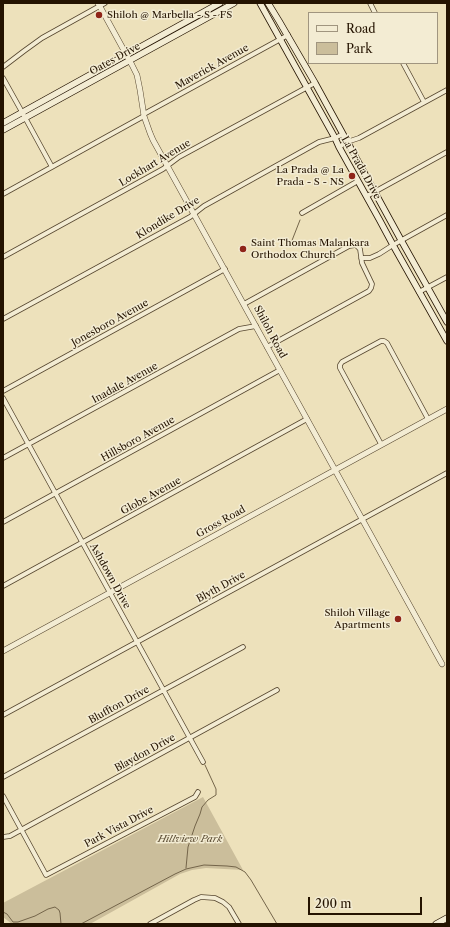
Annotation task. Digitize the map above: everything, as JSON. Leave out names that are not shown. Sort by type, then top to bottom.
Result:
[{"type":"main road","name":"Oates Drive","points":[[3,130],[24,115],[126,54],[220,3]]},
{"type":"main road","name":"Oates Drive","points":[[3,123],[24,115],[130,61],[234,3]]},
{"type":"main road","name":"La Prada Drive","points":[[260,3],[419,292],[445,332],[447,339]]},
{"type":"main road","name":"La Prada Drive","points":[[268,3],[315,83],[447,322]]},
{"type":"main road","points":[[439,923],[447,918]]},
{"type":"street","points":[[3,67],[42,38],[105,3]]},
{"type":"street","points":[[370,3],[374,12]]},
{"type":"street","name":"Shiloh Road","points":[[99,5],[137,75],[144,115],[150,133],[442,664]]},
{"type":"street","name":"Maverick Avenue","points":[[3,194],[288,35]]},
{"type":"street","points":[[404,64],[424,102]]},
{"type":"street","points":[[3,78],[52,167]]},
{"type":"street","name":"Lockhart Avenue","points":[[3,257],[156,173],[179,157],[315,83]]},
{"type":"street","points":[[339,147],[347,142],[359,138],[447,90]]},
{"type":"street","name":"Klondike Drive","points":[[3,319],[194,214],[204,206],[319,142],[335,138],[343,134]]},
{"type":"street","points":[[366,196],[447,152]]},
{"type":"street","points":[[302,213],[358,181]]},
{"type":"street","points":[[361,258],[374,256],[386,250],[401,240],[447,215]]},
{"type":"street","points":[[244,304],[349,246],[356,245],[358,247],[361,254],[363,267],[372,284],[372,288],[267,347]]},
{"type":"street","name":"Jonesboro Avenue","points":[[3,391],[225,269]]},
{"type":"street","points":[[419,292],[447,277]]},
{"type":"street","name":"Inadale Avenue","points":[[3,458],[239,329],[256,326]]},
{"type":"street","points":[[381,444],[340,368],[342,362],[381,341],[387,343],[428,419]]},
{"type":"street","name":"Hillsboro Avenue","points":[[3,522],[280,370]]},
{"type":"street","name":"Ashdown Drive","points":[[3,398],[202,762]]},
{"type":"street","name":"Gross Road","points":[[3,651],[447,409]]},
{"type":"street","name":"Globe Avenue","points":[[3,586],[307,419]]},
{"type":"street","name":"Blyth Drive","points":[[3,715],[447,473]]},
{"type":"street","name":"Bluffton Drive","points":[[3,777],[243,646]]},
{"type":"street","name":"Blaydon Drive","points":[[3,837],[10,836],[277,690]]},
{"type":"street","name":"Park Vista Drive","points":[[21,830],[46,875],[195,797],[198,792]]},
{"type":"street","points":[[3,796],[21,830]]},
{"type":"street","points":[[150,924],[201,897],[215,898],[223,902],[229,907],[239,924]]},
{"type":"green space","name":"Hillview Park","points":[[203,797],[243,870],[206,868],[180,874],[90,924],[12,924],[3,917],[3,903]]},
{"type":"waterway","points":[[292,245],[291,243],[300,220]]},
{"type":"waterway","points":[[186,868],[188,847],[202,807],[208,800],[216,795],[216,789],[205,765]]},
{"type":"waterway","points":[[81,924],[175,874],[186,869],[204,865],[236,867],[245,872],[277,924]]},
{"type":"waterway","points":[[3,912],[7,914],[13,922],[18,922],[55,907],[59,910],[61,924]]},
{"type":"place","name":"Shiloh @ Marbella - S - FS","points":[[99,15]]},
{"type":"place","name":"La Prada @ La Prada - S - NS","points":[[352,176]]},
{"type":"place","name":"Saint Thomas Malankara Orthodox Church","points":[[243,249]]},
{"type":"place","name":"Shiloh Village Apartments","points":[[398,619]]}]
